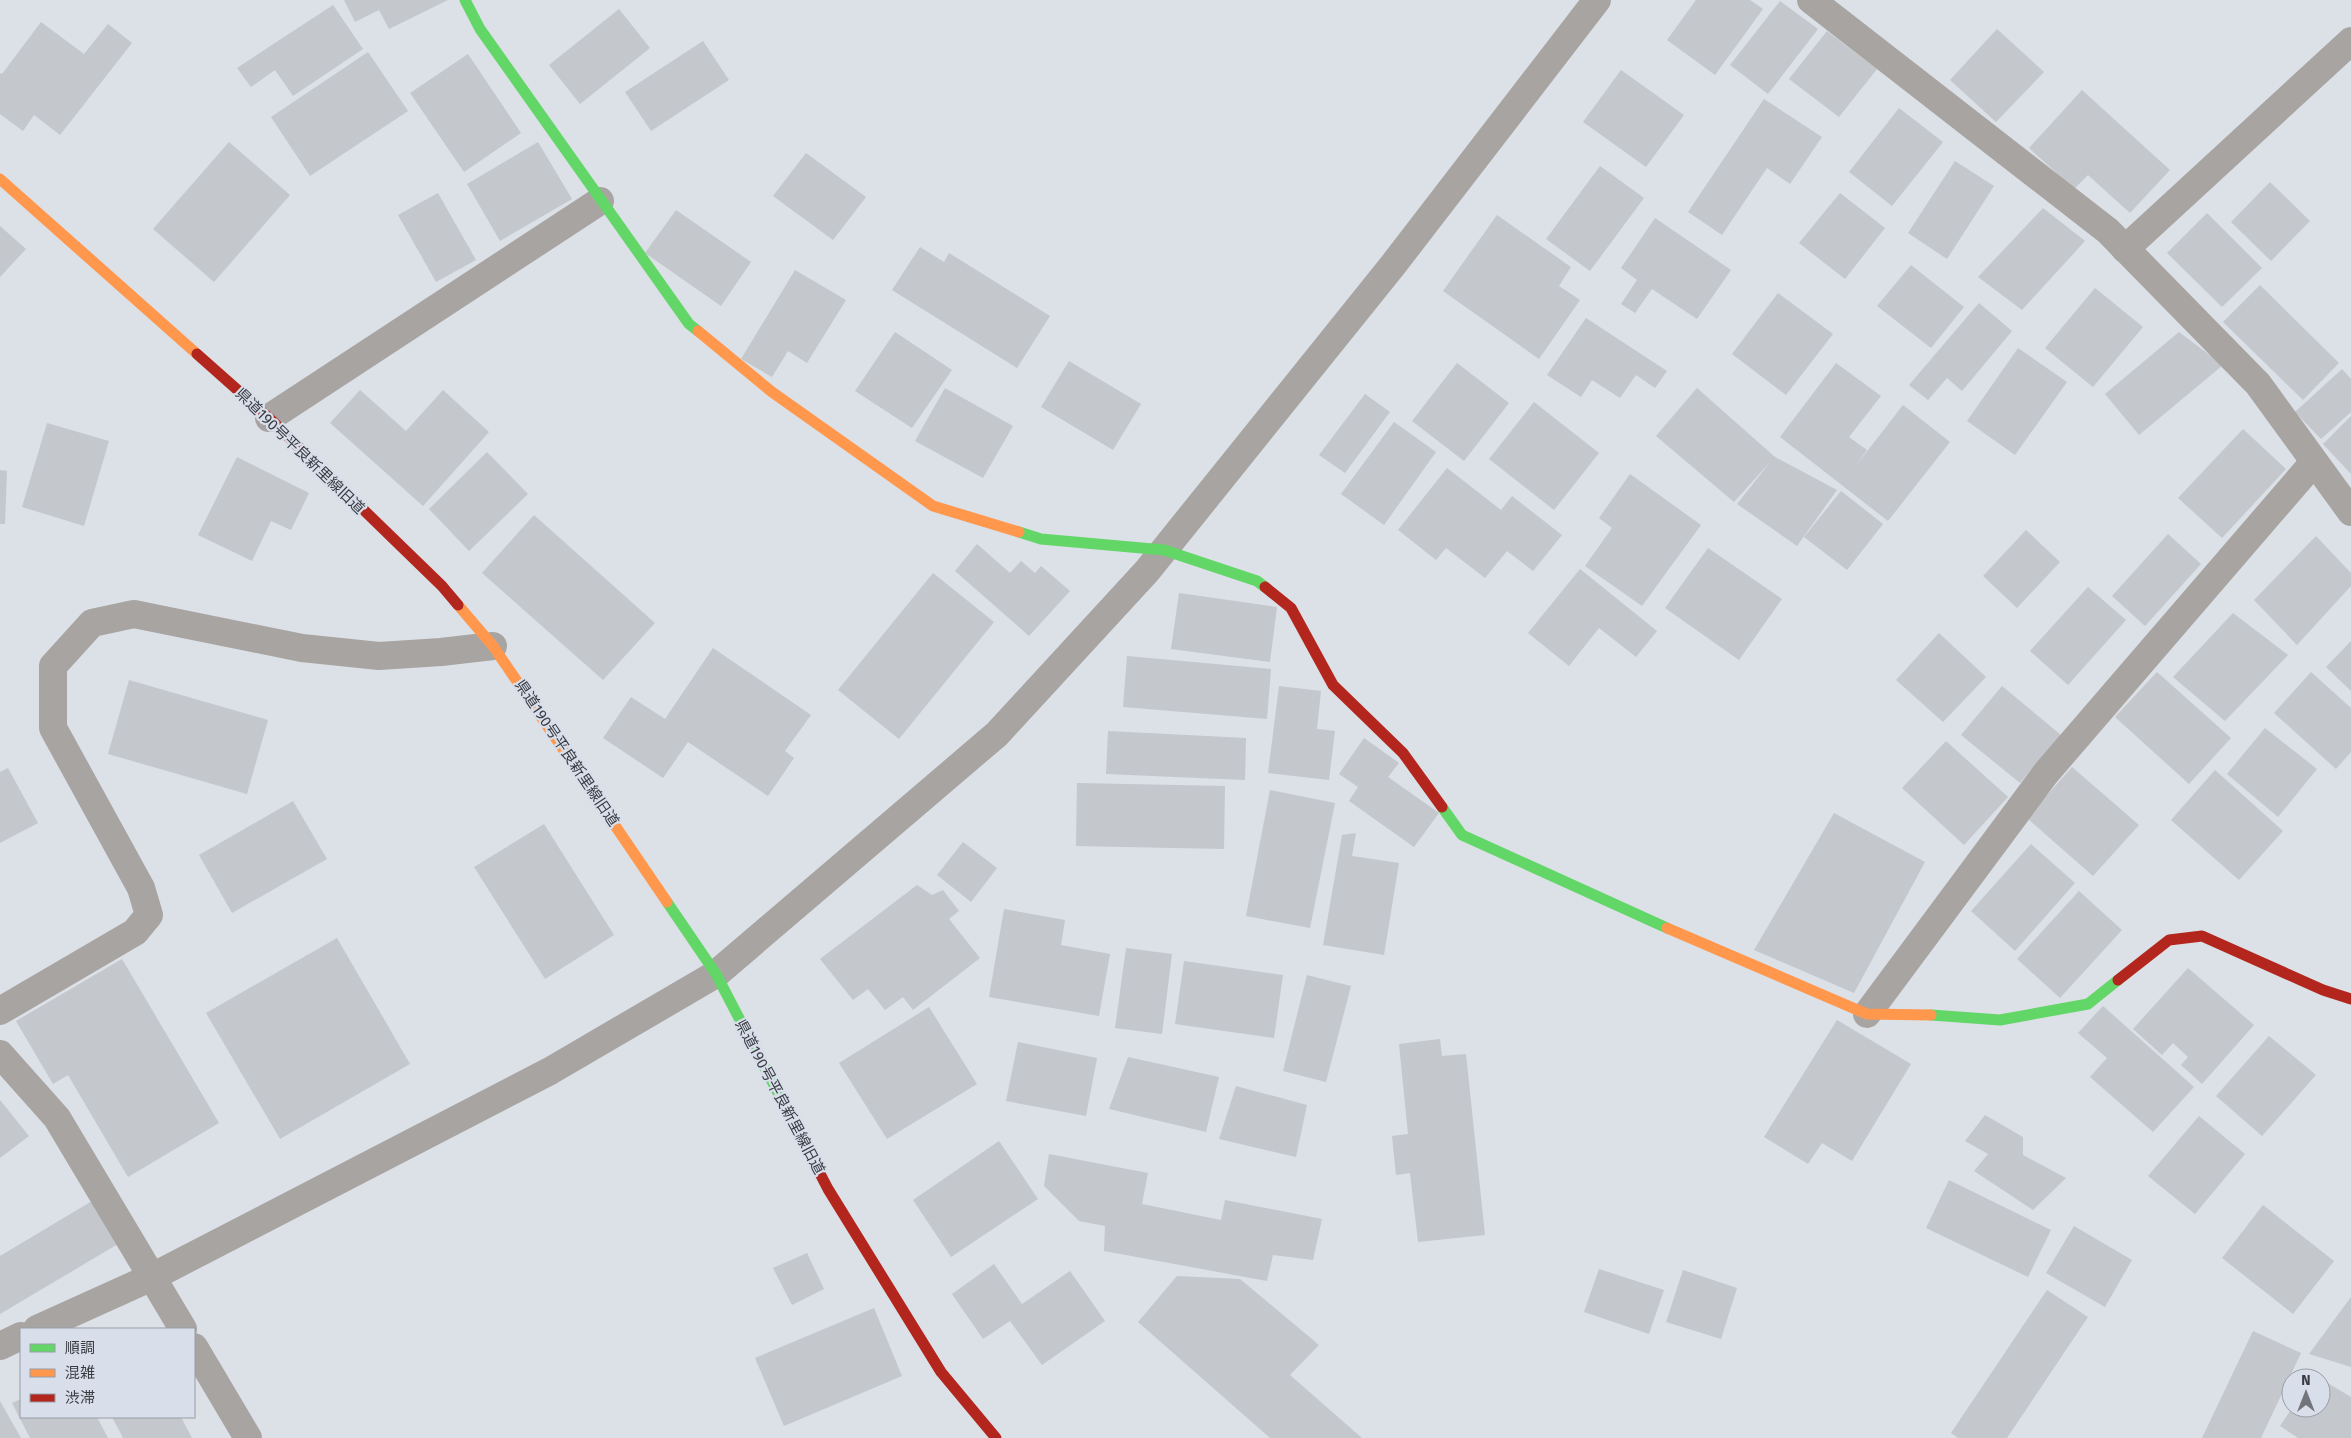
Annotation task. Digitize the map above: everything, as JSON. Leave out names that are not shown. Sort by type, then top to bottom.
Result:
[{"type":"street","points":[[465,0],[480,30],[689,324],[772,392],[933,506],[1041,539],[1164,550],[1258,581],[1291,608],[1334,685],[1403,752],[1462,835],[1628,911],[1867,1014],[1960,1016],[2000,1020],[2088,1004],[2170,940],[2202,936],[2323,990],[2351,999]]},
{"type":"street","points":[[39,1328],[152,1277],[550,1071],[716,974],[997,734],[1164,550],[1392,264],[1597,0]]},
{"type":"street","points":[[1811,0],[2108,231],[2258,384],[2351,512]]},
{"type":"street","points":[[2125,248],[2351,41]]},
{"type":"street","name":"県道190号平良新里線旧道","points":[[0,179],[269,418],[442,586],[493,646],[716,974],[828,1189],[941,1372],[996,1438]]},
{"type":"street","points":[[269,418],[600,201]]},
{"type":"street","points":[[1867,1014],[2046,773],[2314,462]]},
{"type":"street","points":[[0,1011],[135,932],[149,915],[142,888],[53,728],[53,666],[92,622],[134,614],[302,648],[379,656],[493,646]]},
{"type":"street","points":[[0,1054],[57,1118],[182,1328]]},
{"type":"street","points":[[0,1346],[20,1336]]},
{"type":"street","points":[[195,1349],[248,1438]]},
{"type":"building","points":[[344,0],[448,0],[389,29],[379,10],[355,22]]},
{"type":"building","points":[[1696,0],[1750,0],[1763,9],[1715,75],[1667,40]]},
{"type":"building","points":[[1780,1],[1818,29],[1768,94],[1730,65]]},
{"type":"building","points":[[333,5],[363,49],[293,96],[275,70],[251,87],[237,68]]},
{"type":"building","points":[[619,9],[650,48],[580,104],[549,65]]},
{"type":"building","points":[[41,22],[84,54],[108,24],[132,43],[60,135],[34,115],[23,131],[0,114],[0,73],[2,74]]},
{"type":"building","points":[[1997,29],[2044,72],[1996,122],[1950,80]]},
{"type":"building","points":[[1827,31],[1877,69],[1839,117],[1789,79]]},
{"type":"building","points":[[703,41],[729,80],[651,131],[625,92]]},
{"type":"building","points":[[368,52],[408,111],[310,176],[271,117]]},
{"type":"building","points":[[468,54],[521,133],[464,172],[410,93]]},
{"type":"building","points":[[1621,70],[1684,115],[1646,167],[1583,122]]},
{"type":"building","points":[[2082,90],[2170,170],[2130,213],[2088,175],[2074,189],[2029,148]]},
{"type":"building","points":[[1764,99],[1822,137],[1790,184],[1767,168],[1722,235],[1688,212]]},
{"type":"building","points":[[1899,108],[1943,142],[1892,206],[1849,172]]},
{"type":"building","points":[[229,142],[290,195],[214,282],[153,229]]},
{"type":"building","points":[[538,142],[572,199],[500,241],[467,184]]},
{"type":"building","points":[[806,153],[866,197],[833,240],[773,196]]},
{"type":"building","points":[[1955,161],[1994,186],[1947,259],[1908,233]]},
{"type":"building","points":[[1600,166],[1644,198],[1590,271],[1546,239]]},
{"type":"building","points":[[2270,182],[2310,221],[2271,261],[2231,222]]},
{"type":"building","points":[[438,193],[476,260],[436,282],[398,215]]},
{"type":"building","points":[[1840,193],[1885,228],[1845,279],[1799,243]]},
{"type":"building","points":[[2043,208],[2085,241],[2022,310],[1978,277]]},
{"type":"building","points":[[676,210],[751,262],[721,306],[645,253]]},
{"type":"building","points":[[2207,213],[2262,268],[2222,307],[2167,253]]},
{"type":"building","points":[[1497,215],[1571,267],[1559,286],[1580,300],[1539,359],[1443,291]]},
{"type":"building","points":[[1655,218],[1731,270],[1697,319],[1652,289],[1635,313],[1621,304],[1637,280],[1621,268]]},
{"type":"building","points":[[0,226],[26,249],[0,277]]},
{"type":"building","points":[[920,247],[944,262],[949,253],[1050,316],[1017,368],[892,290]]},
{"type":"building","points":[[1911,265],[1964,307],[1931,348],[1877,306]]},
{"type":"building","points":[[795,270],[846,300],[807,363],[788,351],[772,377],[741,359]]},
{"type":"building","points":[[2260,285],[2339,363],[2303,400],[2223,322]]},
{"type":"building","points":[[2095,288],[2143,327],[2093,387],[2045,348]]},
{"type":"building","points":[[1778,293],[1833,334],[1786,395],[1732,354]]},
{"type":"building","points":[[1979,303],[2012,331],[1962,391],[1947,378],[1928,400],[1909,385]]},
{"type":"building","points":[[1586,318],[1667,371],[1655,388],[1636,375],[1620,398],[1592,380],[1581,397],[1547,375]]},
{"type":"building","points":[[895,332],[952,370],[912,428],[855,391]]},
{"type":"building","points":[[2179,332],[2223,365],[2139,435],[2105,394]]},
{"type":"building","points":[[2018,348],[2067,382],[2015,455],[1967,421]]},
{"type":"building","points":[[1069,361],[1141,404],[1113,450],[1041,407]]},
{"type":"building","points":[[1457,363],[1509,403],[1464,461],[1412,421]]},
{"type":"building","points":[[1836,363],[1881,396],[1849,437],[1867,450],[1855,467],[1903,405],[1950,442],[1888,521],[1780,437]]},
{"type":"building","points":[[2342,369],[2351,379],[2351,412],[2321,439],[2295,412]]},
{"type":"building","points":[[945,388],[1013,426],[983,478],[915,441]]},
{"type":"building","points":[[1697,388],[1775,457],[1837,490],[1797,546],[1737,504],[1771,461],[1734,502],[1656,436]]},
{"type":"building","points":[[360,390],[406,431],[443,390],[489,432],[423,506],[330,423]]},
{"type":"building","points":[[1365,394],[1390,412],[1345,473],[1319,455]]},
{"type":"building","points":[[1534,402],[1599,453],[1554,510],[1489,459]]},
{"type":"building","points":[[2351,416],[2351,474],[2323,444]]},
{"type":"building","points":[[1394,422],[1436,452],[1384,525],[1341,494]]},
{"type":"building","points":[[47,423],[109,441],[84,526],[22,507]]},
{"type":"building","points":[[2243,429],[2286,469],[2222,538],[2178,498]]},
{"type":"building","points":[[487,452],[528,494],[469,551],[429,509]]},
{"type":"building","points":[[237,457],[309,493],[291,530],[271,521],[252,561],[198,535]]},
{"type":"building","points":[[1447,468],[1501,510],[1512,496],[1562,535],[1533,571],[1507,551],[1485,578],[1446,548],[1436,560],[1398,530]]},
{"type":"building","points":[[0,470],[7,471],[5,524],[0,524]]},
{"type":"building","points":[[1630,474],[1701,525],[1642,606],[1585,566],[1612,528],[1599,518]]},
{"type":"building","points":[[1841,491],[1883,524],[1847,570],[1804,537]]},
{"type":"building","points":[[534,515],[655,623],[603,680],[482,573]]},
{"type":"building","points":[[2026,530],[2060,562],[2017,608],[1983,576]]},
{"type":"building","points":[[2168,534],[2201,564],[2145,626],[2112,596]]},
{"type":"building","points":[[2316,536],[2351,573],[2351,586],[2297,645],[2254,600]]},
{"type":"building","points":[[977,544],[1010,573],[1021,561],[1035,573],[1041,566],[1070,591],[1029,636],[955,571]]},
{"type":"building","points":[[1708,548],[1782,599],[1739,660],[1665,608]]},
{"type":"building","points":[[1580,569],[1657,631],[1636,657],[1599,628],[1569,666],[1528,633]]},
{"type":"building","points":[[933,573],[994,622],[899,739],[838,690]]},
{"type":"building","points":[[2088,587],[2126,620],[2068,685],[2030,651]]},
{"type":"building","points":[[1179,593],[1277,607],[1270,662],[1171,649]]},
{"type":"building","points":[[2233,613],[2288,655],[2225,721],[2173,677]]},
{"type":"building","points":[[1939,633],[1986,677],[1943,722],[1896,680]]},
{"type":"building","points":[[2351,641],[2351,691],[2326,667]]},
{"type":"building","points":[[713,648],[811,715],[785,751],[794,758],[768,796],[688,742],[663,778],[603,738],[631,697],[665,719]]},
{"type":"building","points":[[1127,656],[1271,669],[1267,719],[1123,707]]},
{"type":"building","points":[[2157,672],[2231,738],[2189,784],[2115,717]]},
{"type":"building","points":[[2311,672],[2351,708],[2351,752],[2336,769],[2274,713]]},
{"type":"building","points":[[129,680],[268,720],[247,794],[108,754]]},
{"type":"building","points":[[1279,686],[1321,691],[1317,729],[1335,731],[1329,780],[1268,773]]},
{"type":"building","points":[[2002,686],[2061,735],[2020,783],[1961,735]]},
{"type":"building","points":[[2265,728],[2317,769],[2278,817],[2227,774]]},
{"type":"building","points":[[1108,731],[1246,738],[1245,780],[1106,774]]},
{"type":"building","points":[[1364,738],[1399,763],[1388,777],[1439,813],[1414,847],[1349,801],[1358,787],[1339,774]]},
{"type":"building","points":[[1946,741],[2008,797],[1964,845],[1902,788]]},
{"type":"building","points":[[2072,767],[2139,825],[2093,876],[2027,818]]},
{"type":"building","points":[[8,768],[38,823],[0,843],[0,772]]},
{"type":"building","points":[[2215,770],[2283,831],[2239,880],[2171,820]]},
{"type":"building","points":[[1077,783],[1225,786],[1224,849],[1076,846]]},
{"type":"building","points":[[1270,790],[1335,803],[1310,928],[1246,916]]},
{"type":"building","points":[[293,801],[327,859],[232,913],[199,855]]},
{"type":"building","points":[[1834,813],[1925,862],[1854,993],[1754,950]]},
{"type":"building","points":[[544,824],[614,935],[545,979],[474,867]]},
{"type":"building","points":[[1356,833],[1352,856],[1399,863],[1384,955],[1323,945],[1342,835]]},
{"type":"building","points":[[963,842],[997,868],[971,902],[937,875]]},
{"type":"building","points":[[2031,844],[2075,883],[2015,951],[1971,911]]},
{"type":"building","points":[[917,885],[932,895],[943,890],[959,911],[949,919],[980,958],[913,1010],[903,997],[885,1010],[868,989],[853,1000],[820,959]]},
{"type":"building","points":[[2079,891],[2122,930],[2060,998],[2017,959]]},
{"type":"building","points":[[1004,909],[1065,920],[1061,945],[1110,954],[1099,1016],[989,997]]},
{"type":"building","points":[[337,938],[410,1064],[280,1139],[206,1013]]},
{"type":"building","points":[[1126,948],[1172,954],[1162,1034],[1115,1028]]},
{"type":"building","points":[[122,959],[219,1123],[128,1177],[68,1075],[53,1084],[16,1021]]},
{"type":"building","points":[[1184,961],[1283,975],[1274,1038],[1175,1024]]},
{"type":"building","points":[[2188,968],[2254,1025],[2202,1084],[2181,1065],[2188,1057],[2173,1043],[2162,1055],[2133,1029]]},
{"type":"building","points":[[1307,975],[1351,986],[1326,1082],[1283,1071]]},
{"type":"building","points":[[2103,1006],[2194,1087],[2153,1132],[2090,1077],[2107,1058],[2078,1033]]},
{"type":"building","points":[[929,1007],[977,1084],[887,1139],[839,1063]]},
{"type":"building","points":[[1837,1020],[1911,1064],[1852,1161],[1822,1143],[1808,1164],[1764,1137]]},
{"type":"building","points":[[2269,1036],[2316,1075],[2262,1136],[2216,1096]]},
{"type":"building","points":[[1440,1039],[1442,1056],[1466,1054],[1485,1235],[1418,1242],[1410,1173],[1396,1175],[1392,1136],[1408,1134],[1399,1044]]},
{"type":"building","points":[[1018,1042],[1097,1058],[1086,1116],[1006,1101]]},
{"type":"building","points":[[1128,1057],[1219,1077],[1206,1132],[1109,1109]]},
{"type":"building","points":[[1236,1086],[1307,1105],[1296,1157],[1219,1139]]},
{"type":"building","points":[[0,1100],[29,1136],[0,1158]]},
{"type":"building","points":[[1985,1115],[2023,1137],[2023,1155],[2066,1178],[2033,1210],[1974,1171],[1988,1154],[1965,1141]]},
{"type":"building","points":[[2199,1116],[2245,1154],[2195,1214],[2148,1176]]},
{"type":"building","points":[[999,1141],[1038,1199],[951,1257],[913,1200]]},
{"type":"building","points":[[1049,1154],[1148,1173],[1142,1204],[1221,1220],[1225,1200],[1322,1219],[1313,1260],[1273,1255],[1267,1281],[1104,1251],[1105,1226],[1079,1221],[1044,1186]]},
{"type":"building","points":[[1949,1180],[2051,1230],[2028,1277],[1926,1228]]},
{"type":"building","points":[[92,1201],[118,1244],[0,1314],[0,1256]]},
{"type":"building","points":[[2263,1205],[2334,1261],[2293,1314],[2222,1258]]},
{"type":"building","points":[[2074,1226],[2132,1260],[2105,1307],[2046,1273]]},
{"type":"building","points":[[807,1253],[824,1289],[792,1305],[773,1268]]},
{"type":"building","points":[[994,1264],[1022,1304],[1070,1271],[1105,1321],[1042,1365],[1010,1321],[983,1339],[952,1294]]},
{"type":"building","points":[[1599,1269],[1664,1290],[1649,1334],[1584,1312]]},
{"type":"building","points":[[1683,1270],[1737,1288],[1721,1339],[1666,1322]]},
{"type":"building","points":[[1177,1276],[1240,1279],[1319,1345],[1290,1375],[1362,1438],[1270,1438],[1138,1322]]},
{"type":"building","points":[[2047,1290],[2088,1317],[2007,1438],[1958,1438],[1951,1433]]},
{"type":"building","points":[[2351,1297],[2351,1367],[2309,1354]]},
{"type":"building","points":[[874,1308],[902,1376],[784,1426],[755,1358]]},
{"type":"building","points":[[2253,1331],[2301,1353],[2294,1368],[2281,1368],[2281,1396],[2261,1438],[2202,1438]]},
{"type":"building","points":[[2331,1385],[2351,1397],[2351,1438],[2298,1438],[2280,1426],[2285,1418],[2331,1418]]},
{"type":"building","points":[[20,1399],[20,1418],[98,1418],[108,1438],[30,1438],[12,1403]]},
{"type":"building","points":[[0,1401],[21,1438],[0,1438]]},
{"type":"building","points":[[113,1418],[182,1418],[192,1438],[123,1438]]},
{"type":"traffic: fast","points":[[465,0],[480,29],[689,324],[698,331]]},
{"type":"traffic: fast","points":[[1019,532],[1041,539],[1164,550],[1257,581],[1265,587]]},
{"type":"traffic: fast","points":[[1442,807],[1462,835],[1667,928]]},
{"type":"traffic: fast","points":[[667,902],[716,974],[801,1137]]},
{"type":"traffic: fast","points":[[1931,1015],[2000,1020],[2088,1004],[2118,980]]},
{"type":"traffic: slow","points":[[0,179],[197,354]]},
{"type":"traffic: slow","points":[[698,331],[772,392],[933,506],[1019,532]]},
{"type":"traffic: slow","points":[[458,605],[493,646],[667,902]]},
{"type":"traffic: slow","points":[[1667,928],[1867,1014],[1931,1015]]},
{"type":"traffic: jam","points":[[197,354],[269,418],[442,586],[458,605]]},
{"type":"traffic: jam","points":[[1265,587],[1291,608],[1333,685],[1403,753],[1442,807]]},
{"type":"traffic: jam","points":[[2118,980],[2169,940],[2202,936],[2323,990],[2351,999]]},
{"type":"traffic: jam","points":[[801,1137],[828,1189],[941,1372],[996,1438]]}]
